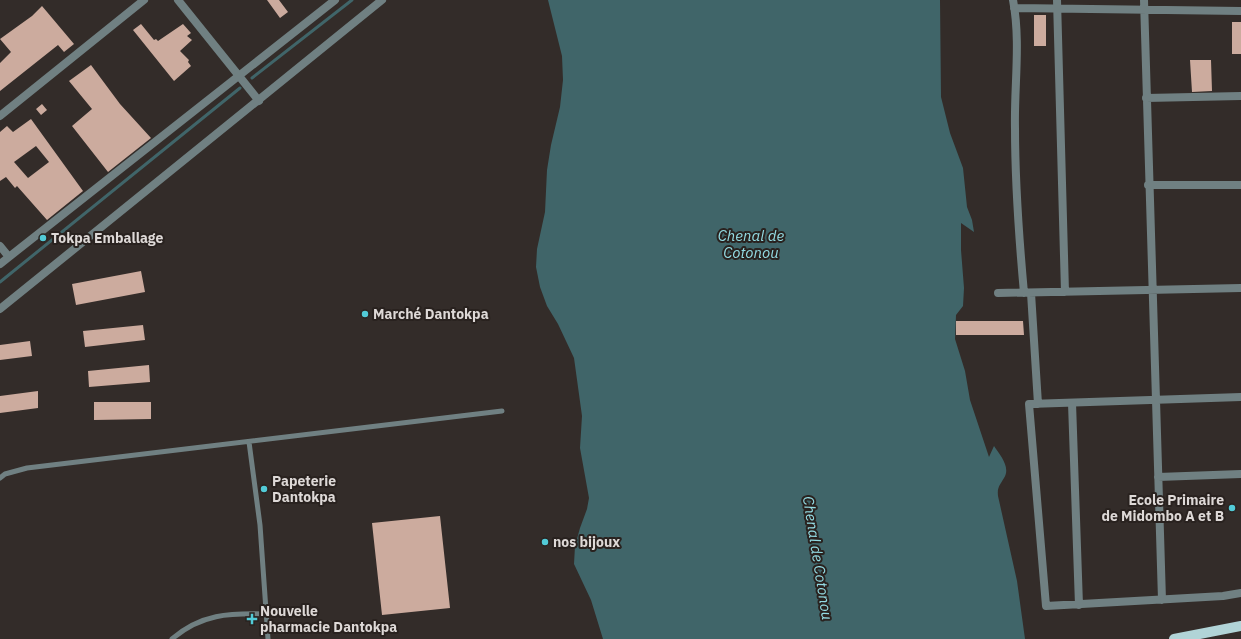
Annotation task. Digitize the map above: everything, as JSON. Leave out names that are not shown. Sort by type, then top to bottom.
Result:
[{"type":"main road","points":[[1174,639],[1241,626]]},
{"type":"street","points":[[0,116],[144,0]]},
{"type":"street","points":[[178,0],[259,102]]},
{"type":"street","points":[[0,264],[335,0]]},
{"type":"street","points":[[0,309],[259,102],[382,0]]},
{"type":"street","points":[[1144,0],[1143,10],[1148,185],[1162,600]]},
{"type":"street","points":[[1038,404],[1028,293],[1018,227],[1015,127],[1017,71],[1014,4],[1057,4],[1143,10],[1241,11]]},
{"type":"street","points":[[1057,4],[1065,292]]},
{"type":"street","points":[[1146,98],[1241,96]]},
{"type":"street","points":[[1148,185],[1241,185]]},
{"type":"street","points":[[0,246],[9,257]]},
{"type":"street","points":[[998,293],[1241,288]]},
{"type":"street","points":[[1241,397],[1029,404],[1046,606],[1162,600],[1241,593]]},
{"type":"street","points":[[1072,403],[1079,605]]},
{"type":"street","points":[[1158,477],[1241,474]]},
{"type":"lane","points":[[0,478],[5,474],[27,468],[502,411]]},
{"type":"lane","points":[[250,442],[260,525],[268,639]]},
{"type":"lane","points":[[172,639],[193,623],[206,619],[241,614],[266,614]]},
{"type":"water","name":"Chenal de Cotonou","points":[[548,0],[940,0],[941,97],[950,133],[963,168],[967,207],[972,220],[974,232],[961,223],[961,250],[964,288],[963,306],[956,315],[955,339],[965,371],[970,400],[989,457],[994,446],[1002,457],[1005,465],[1006,474],[998,488],[998,496],[1017,581],[1025,639],[603,639],[591,600],[574,564],[575,546],[589,498],[580,448],[582,416],[574,358],[558,324],[547,306],[540,287],[536,267],[537,249],[545,212],[547,170],[560,107],[563,80],[562,56]]},
{"type":"building","points":[[267,0],[279,0],[288,12],[280,18]]},
{"type":"building","points":[[42,6],[74,44],[64,52],[58,45],[0,91],[0,63],[11,52],[0,39],[32,16]]},
{"type":"building","points":[[1034,15],[1046,15],[1046,46],[1034,46]]},
{"type":"building","points":[[1232,22],[1241,22],[1241,54],[1232,54]]},
{"type":"building","points":[[141,24],[154,40],[156,39],[158,41],[183,24],[191,33],[187,36],[192,40],[180,51],[189,60],[188,62],[191,66],[174,81],[133,30]]},
{"type":"building","points":[[1190,60],[1211,60],[1212,91],[1192,92]]},
{"type":"building","points":[[91,65],[120,104],[151,138],[108,172],[72,126],[92,109],[69,81]]},
{"type":"building","points":[[42,104],[47,110],[41,115],[36,109]]},
{"type":"building","points":[[31,119],[83,191],[47,220],[17,186],[15,188],[6,177],[0,181],[0,132],[7,126],[13,132]],"holes":[[[36,146],[49,162],[28,178],[14,162]]]},
{"type":"building","points":[[141,271],[145,292],[76,305],[72,284]]},
{"type":"building","points":[[956,321],[1023,321],[1024,335],[956,335]]},
{"type":"building","points":[[143,325],[145,340],[85,347],[83,331]]},
{"type":"building","points":[[30,341],[32,356],[0,360],[0,345]]},
{"type":"building","points":[[149,365],[150,382],[89,387],[88,371]]},
{"type":"building","points":[[38,391],[38,408],[0,413],[0,396]]},
{"type":"building","points":[[94,402],[151,402],[151,419],[94,420]]},
{"type":"building","points":[[440,516],[450,608],[382,615],[372,523]]},
{"type":"waterway","points":[[252,78],[352,0]]},
{"type":"waterway","points":[[0,282],[240,88]]},
{"type":"place","name":"Tokpa Emballage","points":[[43,238]]},
{"type":"place","name":"Marché Dantokpa","points":[[365,314]]},
{"type":"place","name":"Papeterie Dantokpa","points":[[264,489]]},
{"type":"place","name":"Ecole Primaire de Midombo A et B","points":[[1232,508]]},
{"type":"place","name":"nos bijoux","points":[[545,542]]},
{"type":"place","name":"Nouvelle pharmacie Dantokpa","points":[[252,619]]}]
